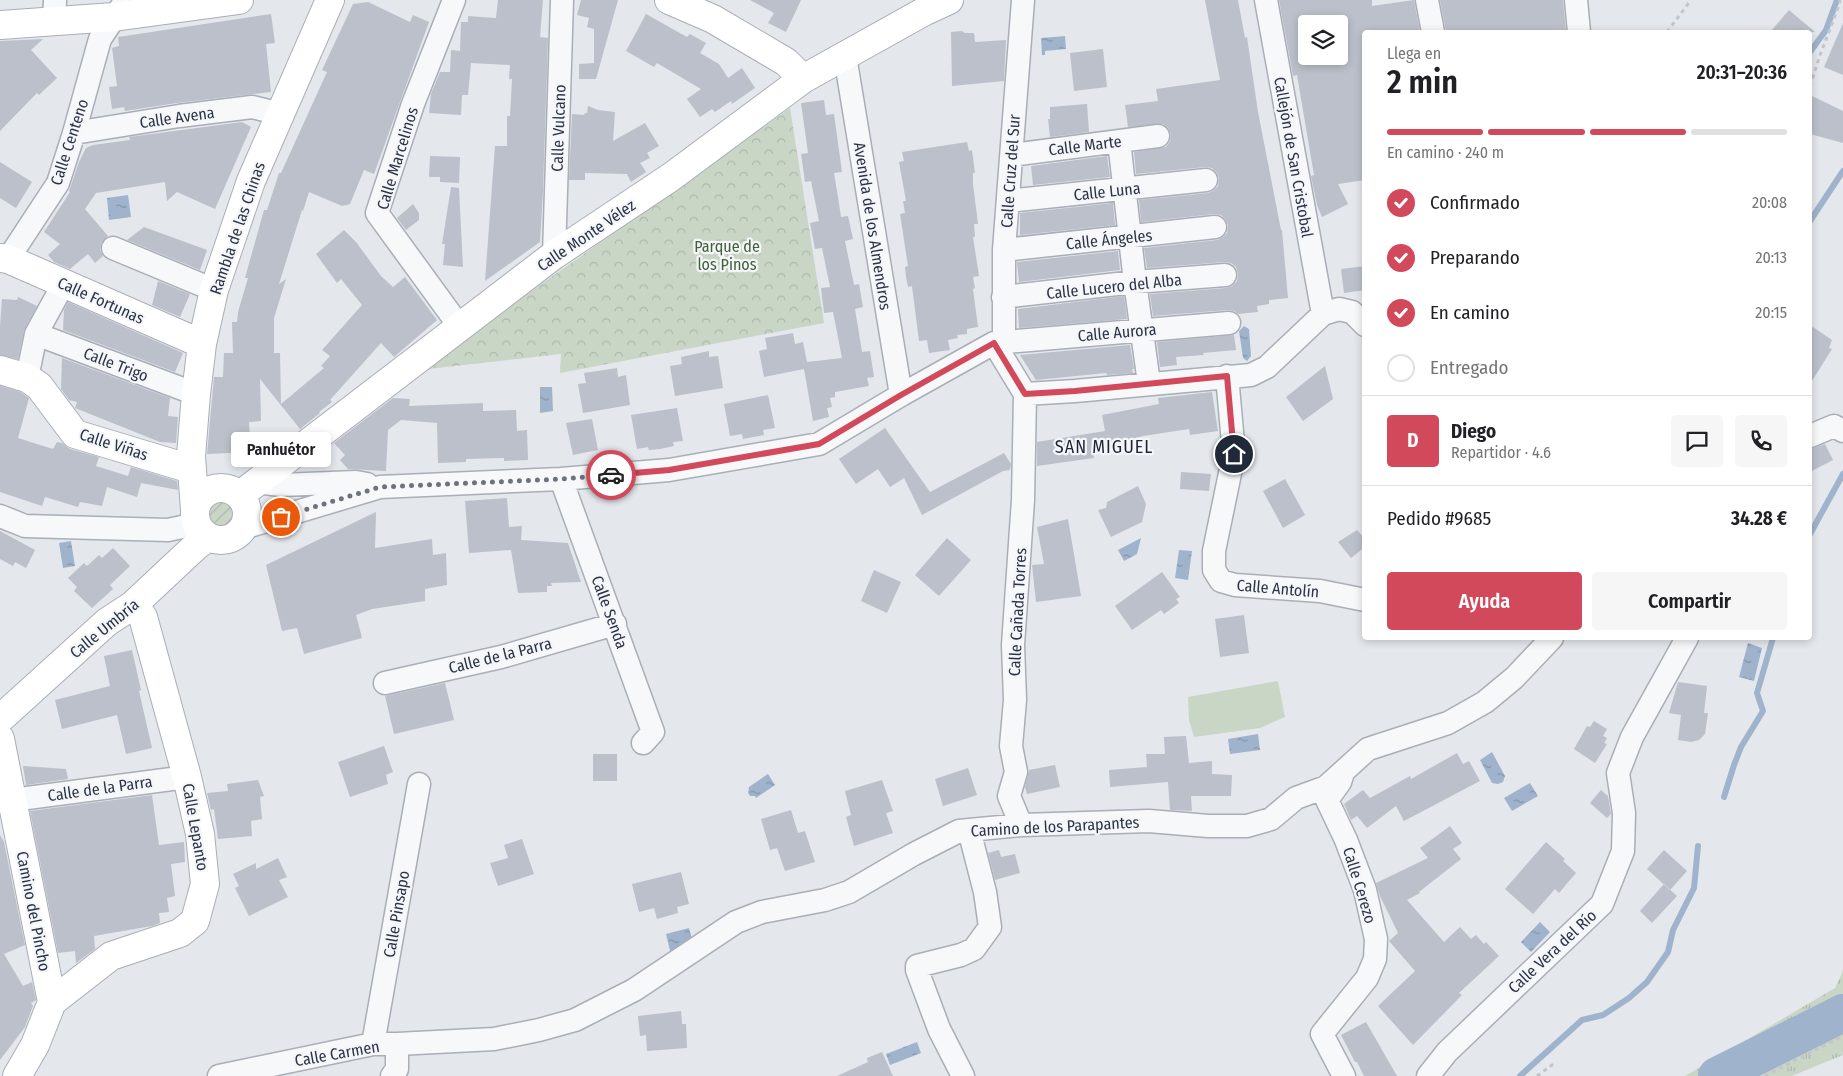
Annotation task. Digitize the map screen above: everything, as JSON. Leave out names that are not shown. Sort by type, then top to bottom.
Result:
[{"type":"street","points":[[0,25],[54,11],[120,9],[239,0]]},
{"type":"street","name":"Rambla de las Chinas","points":[[191,468],[196,394],[202,344],[214,290],[251,181],[330,0]]},
{"type":"street","name":"Calle Marcelinos","points":[[454,0],[413,104],[377,213],[460,327]]},
{"type":"street","name":"Calle Vulcano","points":[[554,255],[562,0]]},
{"type":"street","points":[[669,0],[713,20],[786,62],[803,79]]},
{"type":"street","name":"Calle Cruz del Sur","points":[[999,342],[1023,0]]},
{"type":"street","name":"Callejón de San Cristobal","points":[[1266,0],[1322,314]]},
{"type":"street","points":[[1427,0],[1433,30]]},
{"type":"street","points":[[1576,0],[1579,30]]},
{"type":"street","name":"Calle Monte Vélez","points":[[248,488],[554,255],[671,177],[803,79],[846,56],[930,4]]},
{"type":"street","name":"Calle Centeno","points":[[4,259],[58,183],[100,39],[120,9]]},
{"type":"street","name":"Avenida de los Almendros","points":[[846,56],[901,395]]},
{"type":"street","name":"Calle Avena","points":[[74,133],[179,116],[252,107],[280,114]]},
{"type":"street","name":"Calle Marte","points":[[1012,155],[1158,136]]},
{"type":"street","points":[[1118,141],[1149,383]]},
{"type":"street","name":"Calle Luna","points":[[1008,201],[1206,180]]},
{"type":"street","name":"Calle Ángeles","points":[[1004,250],[1215,227]]},
{"type":"street","points":[[113,248],[214,290]]},
{"type":"street","name":"Calle Fortunas","points":[[4,259],[64,283],[202,344]]},
{"type":"street","name":"Calle Lucero del Alba","points":[[1003,297],[1135,282],[1225,275]]},
{"type":"street","points":[[27,378],[36,334],[64,283]]},
{"type":"street","points":[[243,528],[380,487],[561,479],[669,470],[819,444],[901,395],[999,342],[1025,394],[1251,375],[1267,367],[1322,314],[1339,309],[1352,312],[1362,322]]},
{"type":"street","name":"Calle Aurora","points":[[999,342],[1229,323]]},
{"type":"street","name":"Calle Trigo","points":[[36,334],[196,394]]},
{"type":"street","name":"Calle Viñas","points":[[0,370],[27,378],[39,386],[75,434],[191,468]]},
{"type":"street","name":"Calle Antolín","points":[[1227,376],[1234,454],[1214,551],[1214,570],[1221,581],[1235,585],[1320,591],[1362,599]]},
{"type":"street","name":"Calle Cañada Torres","points":[[1021,826],[1008,796],[1016,772],[1011,746],[1015,700],[1013,645],[1023,500],[1025,394]]},
{"type":"street","points":[[1812,435],[1834,426],[1843,431]]},
{"type":"street","points":[[191,468],[202,515],[224,541],[238,534],[243,528],[247,514],[244,501],[248,488]]},
{"type":"street","name":"Calle Senda","points":[[561,479],[653,732],[643,743]]},
{"type":"street","points":[[0,516],[25,526],[168,530],[202,515],[219,487],[248,488],[356,482],[380,487]]},
{"type":"street","name":"Calle Umbría","points":[[0,719],[107,622],[133,605],[196,546],[202,515]]},
{"type":"street","name":"Calle Lepanto","points":[[52,1002],[111,956],[180,933],[196,921],[205,884],[200,834],[187,777],[143,617],[133,605]]},
{"type":"street","name":"Calle de la Parra","points":[[385,683],[501,657],[615,624]]},
{"type":"street","name":"Camino de los Parapantes","points":[[397,1044],[494,1039],[539,1030],[575,1020],[634,990],[736,922],[762,912],[825,900],[849,892],[914,854],[959,831],[1149,820],[1208,826],[1247,826],[1271,820],[1296,798],[1326,786],[1368,749],[1448,723],[1485,702],[1514,678],[1550,640]]},
{"type":"street","name":"Calle Vera del Río","points":[[1428,1076],[1447,1052],[1602,904],[1623,851],[1624,813],[1618,773],[1632,737],[1686,640]]},
{"type":"street","name":"Camino del Pincho","points":[[0,740],[52,1002]]},
{"type":"street","name":"Calle Cerezo","points":[[1344,770],[1340,782],[1327,800],[1346,840],[1365,890],[1376,939],[1375,959],[1367,978],[1322,1034],[1344,1076]]},
{"type":"street","name":"Calle de la Parra","points":[[12,800],[187,777]]},
{"type":"street","name":"Calle Pinsapo","points":[[373,1044],[419,784]]},
{"type":"street","points":[[963,1076],[939,1029],[917,970],[918,966],[961,955],[974,949],[990,927],[985,892],[969,830]]},
{"type":"street","points":[[17,1076],[35,1045],[52,1002]]},
{"type":"street","name":"Calle Carmen","points":[[219,1076],[373,1044],[397,1044]]},
{"type":"street","points":[[392,1076],[397,1069],[397,1044]]},
{"type":"path","points":[[1668,30],[1691,0]]},
{"type":"path","points":[[1812,79],[1840,5],[1840,0]]},
{"type":"path","points":[[1766,1076],[1843,1036]]},
{"type":"path","points":[[1537,1076],[1556,1062]]},
{"type":"green space","name":"Parque de los Pinos","points":[[790,108],[824,323],[560,373],[561,354],[420,370]]},
{"type":"green space","points":[[221,501],[227,502],[235,510],[235,522],[227,530],[221,531],[215,530],[207,522],[206,516],[207,510],[215,502]]},
{"type":"green space","points":[[1278,681],[1285,717],[1260,728],[1194,737],[1189,720],[1188,697]]},
{"type":"green space","points":[[1843,971],[1843,1055],[1792,1076],[1685,1076],[1835,988]]},
{"type":"water","points":[[1065,36],[1066,49],[1045,51],[1045,55],[1042,55],[1041,38]]},
{"type":"water","points":[[128,195],[131,217],[109,220],[107,198]]},
{"type":"water","points":[[1244,326],[1249,329],[1251,356],[1247,361],[1243,358],[1239,331]]},
{"type":"water","points":[[540,387],[552,387],[553,411],[540,413]]},
{"type":"water","points":[[1141,538],[1137,554],[1124,561],[1118,550]]},
{"type":"water","points":[[71,541],[75,566],[63,568],[59,543]]},
{"type":"water","points":[[1179,550],[1192,551],[1188,580],[1175,578]]},
{"type":"water","points":[[1748,643],[1762,648],[1754,681],[1739,677]]},
{"type":"water","points":[[1258,734],[1260,750],[1230,754],[1228,739]]},
{"type":"water","points":[[1492,752],[1505,776],[1503,782],[1498,784],[1492,783],[1480,760]]},
{"type":"water","points":[[768,774],[775,785],[756,798],[755,796],[750,796],[748,793],[749,787]]},
{"type":"water","points":[[1530,783],[1538,796],[1512,811],[1504,798]]},
{"type":"water","points":[[1540,922],[1550,932],[1531,952],[1521,942]]},
{"type":"water","points":[[689,928],[692,939],[670,951],[666,934]]},
{"type":"water","points":[[917,1042],[921,1053],[890,1065],[886,1054]]},
{"type":"building","points":[[498,0],[543,0],[540,37],[548,38],[543,191],[540,242],[485,281],[495,146],[507,146],[507,116],[510,116],[512,79],[509,79],[510,65],[471,63],[468,95],[462,95],[461,115],[429,113],[431,94],[440,72],[450,72],[451,50],[460,51],[461,22],[468,22],[468,16],[496,18]]},
{"type":"building","points":[[581,0],[618,0],[596,79],[579,79],[579,64],[594,63],[594,29],[587,27],[589,18],[577,15]]},
{"type":"building","points":[[750,0],[801,0],[786,32],[768,23],[774,13]]},
{"type":"building","points":[[1205,0],[1238,0],[1245,38],[1247,37],[1258,112],[1282,230],[1288,298],[1269,300],[1269,304],[1257,306],[1258,312],[1238,314],[1228,310],[1153,316],[1150,294],[1226,288],[1232,286],[1237,281],[1236,267],[1231,263],[1147,268],[1144,248],[1217,240],[1227,233],[1228,225],[1221,215],[1214,214],[1141,222],[1139,200],[1208,193],[1218,186],[1219,178],[1212,168],[1205,167],[1136,174],[1134,152],[1166,147],[1170,141],[1171,134],[1163,124],[1128,127],[1125,105],[1158,101],[1156,89],[1220,80]]},
{"type":"building","points":[[1279,0],[1372,0],[1372,6],[1414,0],[1420,30],[1362,30],[1362,180],[1338,184],[1348,204],[1322,217],[1317,205],[1311,176],[1314,175],[1297,75],[1293,76]]},
{"type":"building","points":[[1440,0],[1563,0],[1566,30],[1446,30]]},
{"type":"building","points":[[368,2],[410,22],[413,15],[429,22],[374,174],[364,170],[350,204],[342,206],[309,192],[302,210],[279,284],[286,279],[274,318],[274,353],[280,353],[281,404],[324,368],[321,366],[330,356],[322,350],[362,305],[341,279],[337,283],[316,254],[344,230],[356,242],[381,276],[393,287],[405,277],[437,320],[394,357],[381,343],[330,400],[332,402],[300,429],[260,379],[261,421],[249,422],[251,452],[207,454],[214,377],[223,377],[224,353],[233,353],[232,322],[237,322],[248,278],[245,278],[264,210],[267,210],[279,173],[281,173],[327,72],[322,70],[353,4]]},
{"type":"building","points":[[1789,10],[1815,32],[1812,32],[1812,30],[1772,30]]},
{"type":"building","points":[[271,14],[275,43],[266,44],[271,92],[125,111],[124,107],[112,109],[109,87],[117,86],[112,48],[119,46],[118,37]]},
{"type":"building","points":[[646,14],[687,37],[690,34],[706,43],[700,53],[719,64],[728,78],[742,68],[755,88],[732,104],[731,101],[715,112],[712,109],[700,117],[687,99],[701,89],[657,63],[654,67],[626,51]]},
{"type":"building","points":[[1843,23],[1843,75],[1824,67]]},
{"type":"building","points":[[951,32],[974,33],[975,42],[1006,40],[1004,81],[952,86]]},
{"type":"building","points":[[43,39],[31,50],[57,78],[39,95],[37,93],[0,131],[0,41]]},
{"type":"building","points":[[1103,49],[1107,87],[1074,91],[1070,53]]},
{"type":"building","points":[[1812,96],[1843,111],[1843,143],[1812,135]]},
{"type":"building","points":[[824,100],[826,115],[834,114],[842,172],[834,173],[841,217],[848,216],[853,239],[845,241],[854,285],[859,284],[863,307],[855,309],[862,352],[870,351],[874,377],[867,378],[869,386],[835,392],[835,397],[830,398],[832,407],[827,408],[829,417],[813,421],[804,369],[764,377],[759,351],[767,349],[765,338],[793,333],[795,344],[803,342],[807,362],[842,358],[833,312],[824,313],[821,288],[830,287],[822,248],[815,249],[810,223],[819,221],[811,181],[805,182],[801,154],[808,153],[801,103]]},
{"type":"building","points":[[1087,104],[1089,132],[1050,137],[1048,119],[1050,119],[1050,107]]},
{"type":"building","points":[[588,106],[598,110],[615,112],[613,141],[645,123],[659,146],[647,153],[650,158],[640,163],[646,172],[631,182],[627,174],[585,173],[585,180],[569,180],[572,114],[584,115],[587,113]]},
{"type":"building","points":[[242,122],[251,127],[215,209],[177,192],[167,201],[165,182],[96,193],[85,209],[108,236],[101,243],[100,250],[103,256],[95,263],[88,254],[70,269],[54,262],[48,255],[60,244],[44,232],[70,192],[79,162],[86,148],[93,145],[130,140],[129,137]]},
{"type":"building","points":[[967,142],[969,151],[972,150],[975,173],[973,173],[973,184],[978,224],[974,224],[975,237],[973,237],[979,276],[973,277],[975,288],[973,289],[978,327],[967,329],[967,334],[957,335],[958,338],[948,340],[950,350],[929,353],[927,340],[919,341],[912,286],[908,287],[906,277],[905,267],[908,266],[900,214],[905,213],[903,201],[906,201],[899,162],[904,161],[902,152]]},
{"type":"building","points":[[430,156],[460,157],[459,183],[440,182],[440,177],[429,177]]},
{"type":"building","points":[[1107,156],[1110,177],[1033,185],[1031,166]]},
{"type":"building","points":[[0,162],[32,182],[16,208],[0,198]]},
{"type":"building","points":[[451,187],[459,188],[463,267],[443,265],[445,244],[442,244]]},
{"type":"building","points":[[1113,203],[1115,225],[1020,235],[1020,213]]},
{"type":"building","points":[[413,204],[419,213],[419,220],[406,230],[397,218]]},
{"type":"building","points":[[144,227],[207,250],[200,270],[127,240]]},
{"type":"building","points":[[1118,251],[1120,270],[1019,282],[1017,262]]},
{"type":"building","points":[[1362,266],[1362,290],[1344,293],[1341,269]]},
{"type":"building","points":[[158,281],[190,294],[180,317],[152,305]]},
{"type":"building","points":[[1124,296],[1127,319],[1019,328],[1018,309]]},
{"type":"building","points":[[18,297],[37,306],[24,330],[18,359],[0,355],[0,326],[2,299],[17,300]]},
{"type":"building","points":[[68,302],[183,353],[175,372],[63,330],[64,310]]},
{"type":"building","points":[[1812,326],[1832,340],[1829,348],[1832,349],[1812,381]]},
{"type":"building","points":[[1234,335],[1236,350],[1176,357],[1177,365],[1160,367],[1157,342]]},
{"type":"building","points":[[1130,345],[1133,373],[1107,375],[1106,373],[1036,380],[1020,355]]},
{"type":"building","points":[[709,351],[709,357],[718,356],[723,388],[675,396],[670,366],[682,364],[681,357]]},
{"type":"building","points":[[62,358],[170,398],[168,416],[178,417],[176,443],[160,442],[75,408],[77,402],[69,400],[61,389]]},
{"type":"building","points":[[1325,366],[1333,399],[1303,421],[1286,397]]},
{"type":"building","points":[[617,368],[618,377],[626,375],[630,405],[583,413],[578,384],[586,383],[584,373]]},
{"type":"building","points":[[0,386],[20,392],[29,398],[18,438],[53,449],[57,442],[62,443],[70,449],[99,457],[96,466],[128,476],[131,467],[177,481],[178,490],[141,483],[137,497],[107,487],[102,506],[80,502],[78,507],[45,497],[42,506],[0,492]]},
{"type":"building","points":[[1212,392],[1218,431],[1190,435],[1189,429],[1143,436],[1125,441],[1126,446],[1093,452],[1094,458],[1037,466],[1037,442],[1105,431],[1102,415],[1159,404],[1158,398]]},
{"type":"building","points":[[768,395],[775,428],[763,430],[764,435],[743,439],[742,434],[730,436],[724,404]]},
{"type":"building","points":[[393,398],[410,399],[409,406],[483,403],[483,411],[516,410],[517,431],[527,430],[528,460],[504,461],[504,458],[466,459],[466,462],[438,463],[437,423],[401,420],[388,430],[386,471],[348,469],[340,460],[345,455],[334,443]]},
{"type":"building","points":[[677,408],[683,441],[673,442],[674,446],[660,449],[649,450],[648,447],[637,449],[631,415]]},
{"type":"building","points":[[592,419],[598,450],[573,455],[566,423]]},
{"type":"building","points":[[885,428],[930,492],[1004,453],[1011,464],[1010,470],[1003,471],[922,515],[904,478],[890,487],[878,469],[856,484],[839,459]]},
{"type":"building","points":[[1825,444],[1833,460],[1812,471],[1812,448]]},
{"type":"building","points":[[1181,472],[1211,474],[1209,491],[1180,489]]},
{"type":"building","points":[[1285,479],[1305,515],[1283,528],[1263,491]]},
{"type":"building","points":[[1138,486],[1146,504],[1142,522],[1111,537],[1098,510],[1106,508],[1107,502]]},
{"type":"building","points":[[507,498],[509,527],[522,526],[521,540],[568,543],[581,582],[551,583],[552,586],[547,586],[547,592],[518,593],[511,550],[469,553],[465,501]]},
{"type":"building","points":[[376,512],[375,548],[432,539],[433,555],[446,553],[447,585],[425,589],[425,601],[372,609],[356,615],[362,638],[304,654],[297,628],[282,631],[266,565]]},
{"type":"building","points":[[1068,519],[1081,596],[1036,602],[1032,565],[1044,564],[1037,527]]},
{"type":"building","points":[[1357,530],[1362,536],[1362,549],[1351,558],[1338,542]]},
{"type":"building","points":[[0,531],[35,550],[26,568],[15,562],[13,566],[0,559]]},
{"type":"building","points":[[947,538],[971,560],[939,596],[915,575]]},
{"type":"building","points":[[113,548],[130,566],[110,585],[113,589],[92,608],[74,591],[77,587],[68,578],[84,563],[87,566],[99,555],[102,558]]},
{"type":"building","points":[[874,570],[901,582],[887,613],[861,601]]},
{"type":"building","points":[[1162,572],[1180,597],[1176,599],[1179,603],[1164,614],[1161,610],[1132,630],[1115,606]]},
{"type":"building","points":[[1244,615],[1249,653],[1220,657],[1215,619]]},
{"type":"building","points":[[132,650],[152,748],[126,754],[117,715],[62,729],[55,700],[110,686],[104,656]]},
{"type":"building","points":[[1678,682],[1707,686],[1704,713],[1708,713],[1705,734],[1699,740],[1691,742],[1678,740],[1681,715],[1669,713]]},
{"type":"building","points":[[445,683],[454,720],[394,734],[385,696]]},
{"type":"building","points":[[1594,721],[1607,729],[1603,736],[1607,738],[1604,743],[1607,744],[1595,763],[1574,749],[1587,726],[1590,727]]},
{"type":"building","points":[[1186,736],[1189,763],[1212,761],[1212,774],[1232,775],[1231,796],[1191,796],[1192,811],[1170,810],[1168,782],[1110,787],[1109,770],[1147,767],[1146,754],[1165,754],[1164,737]]},
{"type":"building","points":[[384,746],[393,772],[386,775],[388,784],[350,797],[338,762]]},
{"type":"building","points":[[1457,753],[1463,764],[1469,761],[1480,781],[1404,821],[1396,806],[1367,828],[1357,816],[1351,820],[1344,804],[1363,790],[1370,798],[1410,776],[1411,779]]},
{"type":"building","points":[[593,754],[617,754],[617,781],[593,781]]},
{"type":"building","points":[[1055,765],[1060,787],[1027,794],[1025,787],[1029,770]]},
{"type":"building","points":[[23,766],[66,769],[68,779],[26,785]]},
{"type":"building","points":[[968,768],[977,795],[943,806],[935,779]]},
{"type":"building","points":[[258,780],[264,796],[260,797],[262,819],[251,821],[252,836],[218,839],[214,809],[211,810],[207,793],[228,791],[227,784]]},
{"type":"building","points":[[882,780],[893,811],[886,813],[893,833],[854,846],[846,817],[851,815],[845,791]]},
{"type":"building","points":[[1601,790],[1608,796],[1611,814],[1607,818],[1590,803]]},
{"type":"building","points":[[152,795],[159,845],[184,842],[185,862],[171,864],[175,896],[167,898],[169,912],[159,913],[160,923],[152,926],[94,936],[95,949],[76,963],[75,951],[58,953],[30,811]]},
{"type":"building","points":[[791,810],[798,833],[805,831],[815,862],[785,871],[777,848],[770,850],[761,819]]},
{"type":"building","points":[[1450,826],[1462,843],[1453,849],[1461,859],[1420,893],[1407,900],[1444,942],[1460,927],[1471,939],[1476,935],[1484,944],[1486,942],[1499,956],[1459,993],[1462,995],[1413,1045],[1378,1006],[1415,971],[1389,941],[1398,933],[1380,896],[1376,883],[1428,858],[1420,848]]},
{"type":"building","points":[[0,835],[4,842],[25,945],[4,954],[23,986],[32,982],[36,1000],[31,1003],[33,1006],[25,1027],[0,1060]]},
{"type":"building","points":[[522,839],[534,874],[498,886],[490,863],[508,858],[504,845]]},
{"type":"building","points":[[1546,842],[1565,859],[1563,861],[1576,873],[1559,893],[1555,889],[1533,914],[1505,889]]},
{"type":"building","points":[[999,850],[1001,857],[1015,854],[1020,873],[995,880],[988,853]]},
{"type":"building","points":[[1664,850],[1687,871],[1670,890],[1647,869]]},
{"type":"building","points":[[278,858],[287,877],[279,880],[288,897],[249,916],[235,888],[239,886],[233,874],[256,863],[256,869]]},
{"type":"building","points":[[681,872],[689,904],[677,907],[678,913],[657,919],[654,908],[639,912],[632,884]]},
{"type":"building","points":[[1664,884],[1677,896],[1652,923],[1640,911]]},
{"type":"building","points":[[681,1011],[682,1024],[686,1024],[687,1048],[647,1051],[646,1035],[640,1036],[638,1016]]},
{"type":"building","points":[[1366,1022],[1397,1076],[1364,1076],[1357,1062],[1355,1062],[1341,1035]]},
{"type":"building","points":[[882,1052],[893,1076],[837,1076],[868,1062],[867,1058]]},
{"type":"waterway","points":[[1812,49],[1826,30],[1837,0]]},
{"type":"waterway","points":[[1812,218],[1843,171]]},
{"type":"waterway","points":[[1812,530],[1843,474]]},
{"type":"waterway","points":[[1724,797],[1741,747],[1763,711],[1757,693],[1772,640]]},
{"type":"waterway","points":[[1520,1076],[1582,1020],[1603,1015],[1629,998],[1647,982],[1668,952],[1673,930],[1694,888],[1698,846]]},
{"type":"waterway","points":[[1717,1076],[1843,1013]]},
{"type":"waterway","points":[[1726,1076],[1727,1072]]},
{"type":"way so far","points":[[281,517],[380,487],[611,475]]},
{"type":"place","name":"Panhuétor","points":[[281,517]]},
{"type":"district","name":"SAN MIGUEL","points":[[1104,447]]},
{"type":"route","points":[[611,475],[669,470],[819,444],[994,343],[1025,394],[1227,376],[1234,454]]}]
